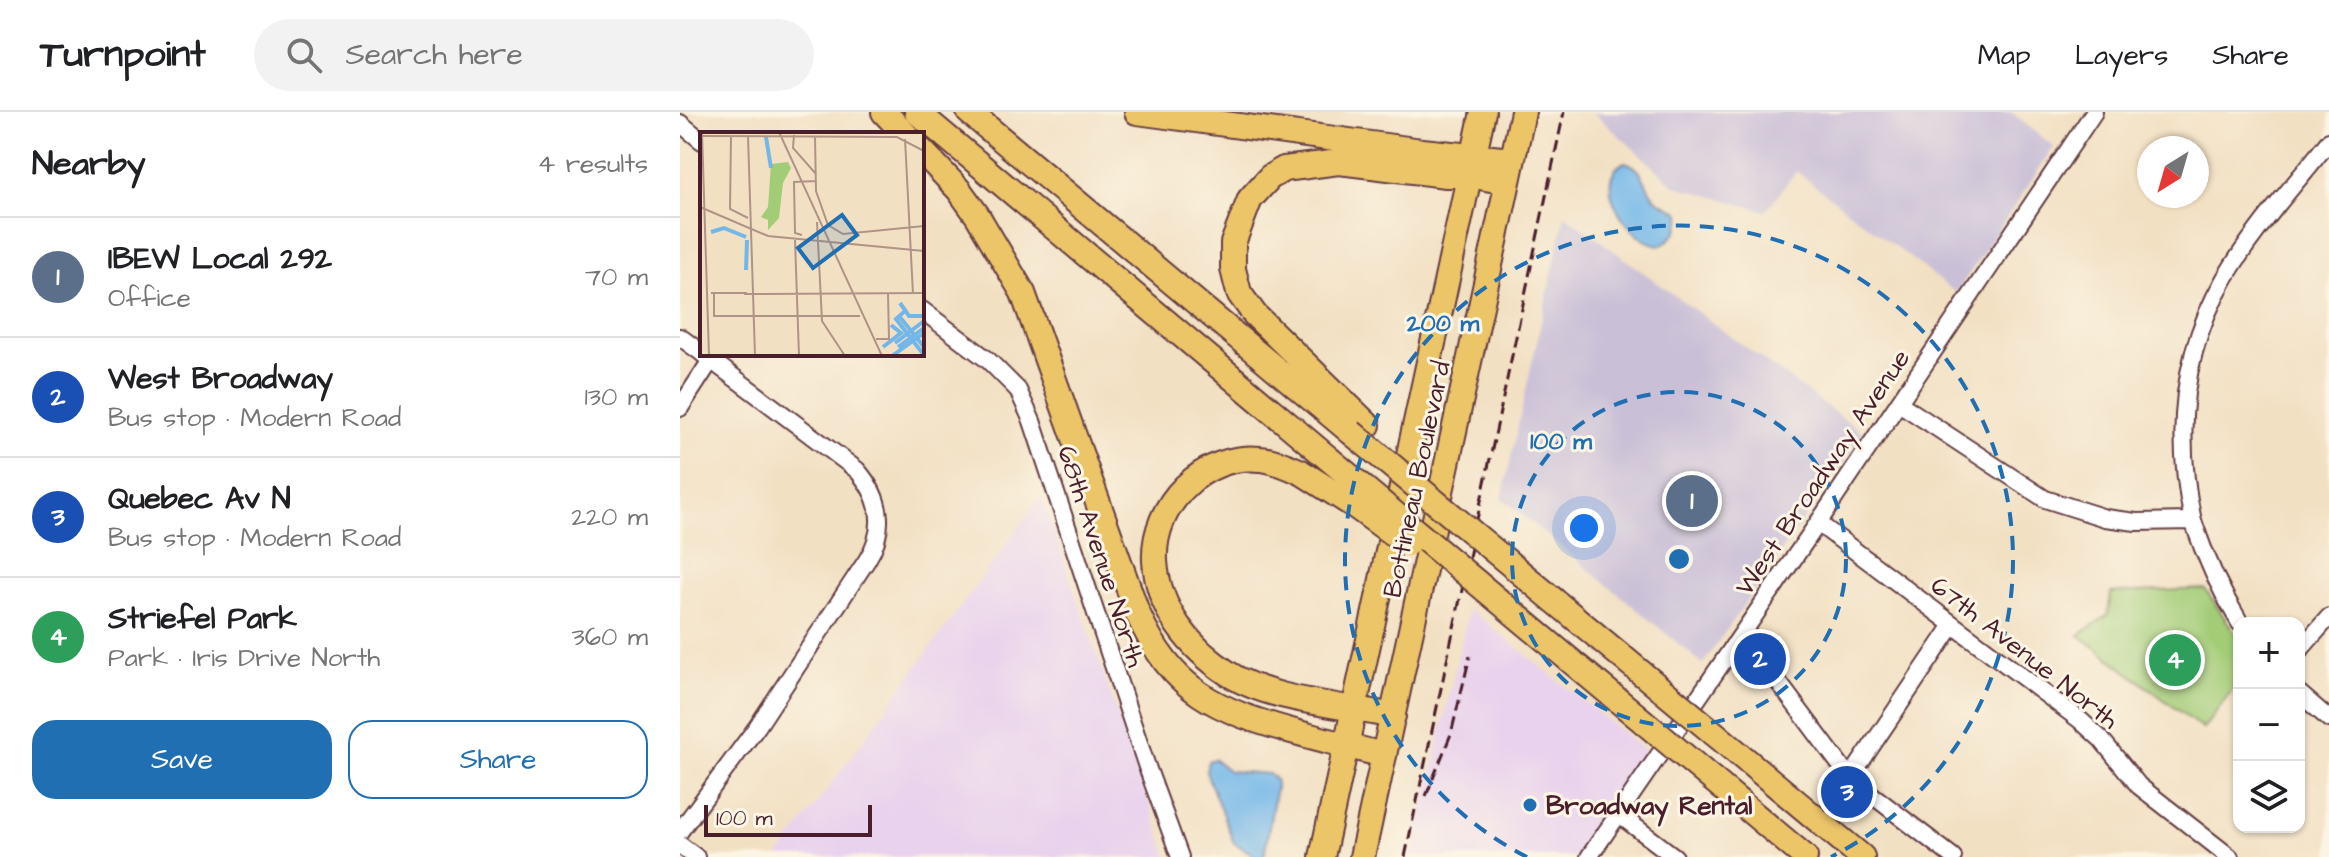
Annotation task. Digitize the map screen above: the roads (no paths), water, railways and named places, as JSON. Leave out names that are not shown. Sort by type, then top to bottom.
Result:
[{"type":"highway","points":[[884,112],[903,132]]},
{"type":"highway","points":[[917,112],[1805,857]]},
{"type":"highway","points":[[969,112],[1360,429],[1576,617],[1862,857]]},
{"type":"highway","points":[[1137,112],[1422,151],[1510,171]]},
{"type":"highway","points":[[1237,112],[1316,122],[1397,138],[1422,151]]},
{"type":"highway","name":"Bottineau Boulevard","points":[[1322,857],[1483,112]]},
{"type":"highway","name":"Bottineau Boulevard","points":[[1362,857],[1523,112]]},
{"type":"highway","points":[[924,153],[959,190],[977,215],[1023,293],[1137,612],[1159,653],[1186,685],[1241,717],[1384,755]]},
{"type":"highway","points":[[1360,429],[1255,315],[1239,293],[1234,282],[1232,258],[1236,229],[1260,186],[1284,169],[1339,162],[1446,175],[1471,164]]},
{"type":"highway","points":[[1393,716],[1270,692],[1231,675],[1205,657],[1179,628],[1168,609],[1158,578],[1156,548],[1163,522],[1175,498],[1190,481],[1212,468],[1236,460],[1260,459],[1301,472],[1356,507],[1608,692]]},
{"type":"street","name":"West Broadway Avenue","points":[[1589,857],[2094,112]]},
{"type":"street","points":[[680,123],[700,139]]},
{"type":"street","points":[[2237,617],[2211,570],[2193,521],[2186,486],[2183,414],[2187,378],[2196,343],[2226,278],[2329,141]]},
{"type":"street","name":"68th Avenue North","points":[[924,312],[988,360],[1018,390],[1032,421],[1180,857]]},
{"type":"street","points":[[680,337],[700,350]]},
{"type":"street","points":[[680,408],[707,356]]},
{"type":"street","points":[[680,831],[757,727],[872,552],[878,537],[879,506],[874,492],[857,470],[709,356]]},
{"type":"street","points":[[1899,403],[2045,499],[2105,518],[2136,522],[2193,521]]},
{"type":"street","name":"67th Avenue North","points":[[1818,523],[2080,720],[2101,739],[2139,786],[2230,857]]},
{"type":"street","points":[[2305,644],[2329,617]]},
{"type":"street","points":[[1850,778],[1953,625]]},
{"type":"street","points":[[1733,646],[1776,679],[1850,778],[1953,857]]},
{"type":"street","points":[[2305,698],[2329,719]]},
{"type":"street","points":[[1617,813],[1675,857]]},
{"type":"street","points":[[680,845],[696,857]]},
{"type":"water","points":[[1625,162],[1640,172],[1655,199],[1680,213],[1676,232],[1662,245],[1638,235],[1618,211],[1611,183],[1614,171]]},
{"type":"water","points":[[1214,759],[1229,771],[1269,774],[1275,779],[1264,857],[1253,857],[1234,843],[1206,772],[1208,761]]},
{"type":"railway","points":[[1405,857],[1564,112]]},
{"type":"railway","points":[[1426,796],[1451,734],[1470,656]]},
{"type":"place","name":"IBEW Local 292","points":[[1692,501]]},
{"type":"place","name":"West Broadway","points":[[1760,659]]},
{"type":"place","name":"Striefel Park","points":[[2175,660]]},
{"type":"place","name":"Quebec Av N","points":[[1847,792]]},
{"type":"place","name":"Broadway Rental","points":[[1530,805]]}]
